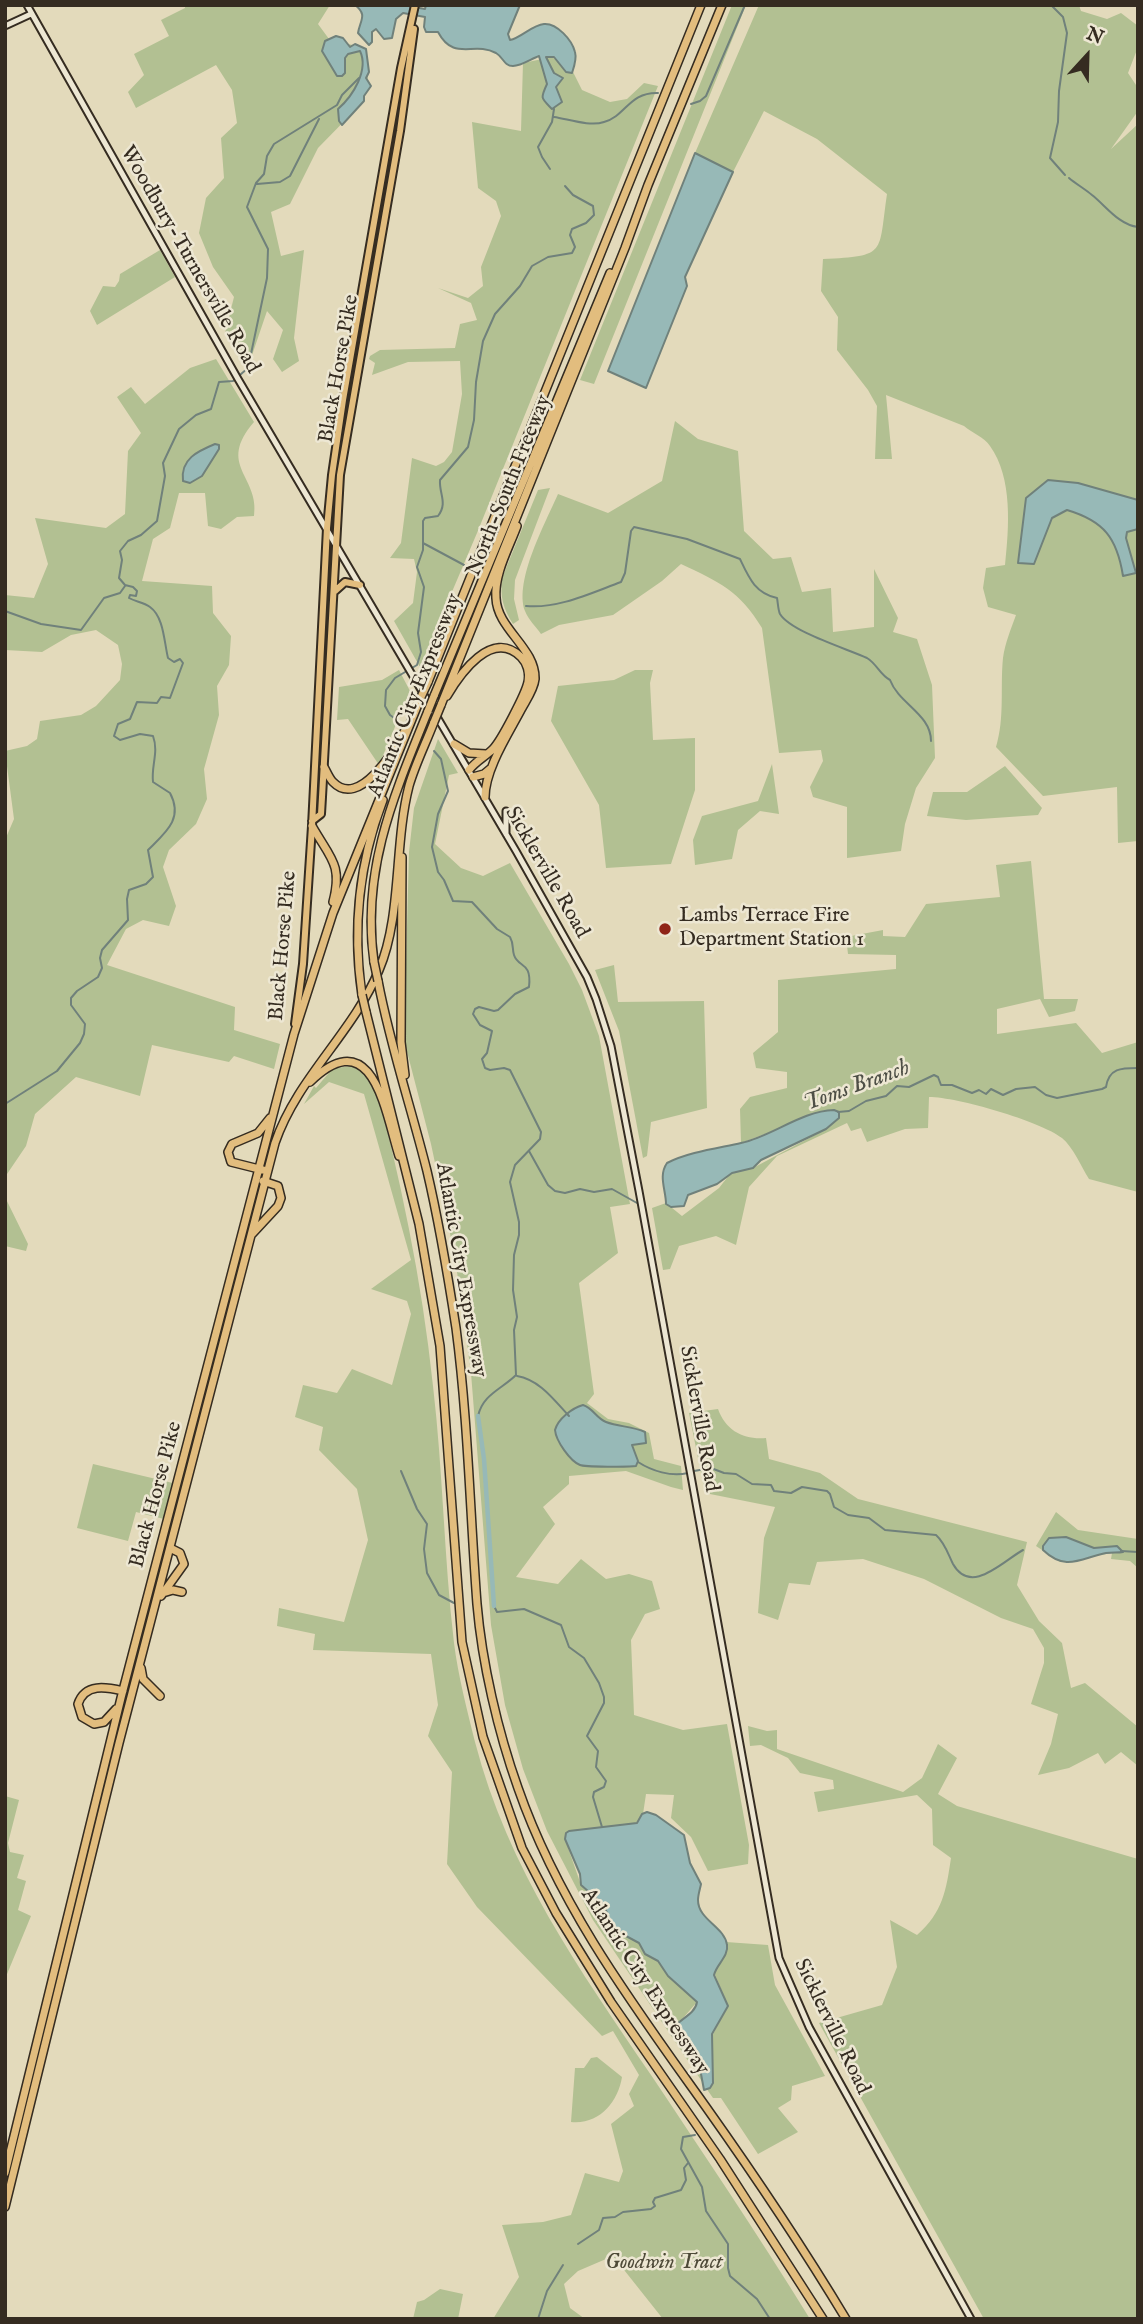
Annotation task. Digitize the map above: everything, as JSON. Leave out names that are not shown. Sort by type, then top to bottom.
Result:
[{"type":"highway","name":"North-South Freeway","points":[[293,1034],[324,940],[372,812],[402,746],[701,5]]},
{"type":"highway","name":"North-South Freeway","points":[[263,1170],[297,1095],[359,1011],[380,968],[388,938],[409,786],[722,5]]},
{"type":"highway","name":"Atlantic City Expressway","points":[[648,185],[495,545],[388,813],[379,845],[372,905],[374,962],[433,1201],[456,1330],[477,1605],[484,1655],[518,1788],[544,1852],[577,1917],[627,1996],[761,2187],[846,2319]]},
{"type":"highway","points":[[485,797],[486,780],[534,685],[531,662],[498,610],[496,586],[542,453]]},
{"type":"highway","points":[[441,705],[460,676],[481,655],[497,649],[506,649],[522,657],[529,676],[527,687],[497,744],[471,774]]},
{"type":"highway","points":[[324,767],[338,786],[354,788],[363,784],[376,773],[395,747],[421,697]]},
{"type":"highway","points":[[454,744],[469,753],[487,754]]},
{"type":"highway","name":"Atlantic City Expressway","points":[[402,746],[371,832],[361,876],[356,942],[362,995],[419,1224],[440,1346],[462,1642],[483,1737],[522,1848],[556,1913],[611,2001],[720,2158],[823,2319]]},
{"type":"highway","points":[[471,774],[484,774],[491,769]]},
{"type":"highway","points":[[312,824],[337,868],[338,879],[324,940]]},
{"type":"highway","points":[[402,828],[401,1042],[410,1111]]},
{"type":"highway","name":"Black Horse Pike","points":[[5,2207],[140,1664],[251,1235],[272,1115],[293,1034]]},
{"type":"highway","points":[[297,1095],[322,1071],[336,1063],[350,1061],[369,1071],[378,1090],[419,1224]]},
{"type":"highway","points":[[263,1170],[232,1162],[228,1152],[232,1144],[258,1133],[272,1115]]},
{"type":"highway","points":[[251,1235],[274,1210],[281,1198],[278,1186],[261,1180]]},
{"type":"highway","name":"Black Horse Pike","points":[[5,2173],[122,1695],[261,1180]]},
{"type":"highway","points":[[155,1607],[163,1592],[183,1568],[180,1553],[170,1548]]},
{"type":"highway","points":[[163,1592],[182,1592],[177,1587],[176,1577]]},
{"type":"highway","points":[[140,1664],[143,1679],[160,1696]]},
{"type":"highway","points":[[102,1687],[122,1695],[112,1714],[99,1723],[86,1720],[79,1709],[80,1699],[90,1689],[102,1687]]},
{"type":"highway","points":[[85,1883],[82,1879],[93,1829],[91,1824]]},
{"type":"main road","name":"Woodbury-Turnersville Road","points":[[27,5],[336,547]]},
{"type":"main road","name":"Black Horse Pike","points":[[293,1034],[303,964],[327,528],[343,400],[401,68],[416,5]]},
{"type":"main road","points":[[5,26],[31,14]]},
{"type":"main road","name":"Black Horse Pike","points":[[312,824],[321,814],[340,475],[409,69],[410,36]]},
{"type":"main road","points":[[401,68],[409,69]]},
{"type":"main road","name":"Sicklerville Road","points":[[336,547],[485,797],[587,977],[604,1021],[690,1465],[779,1958],[794,1997],[819,2046],[971,2319]]},
{"type":"main road","points":[[333,596],[337,587],[345,582],[360,585]]},
{"type":"main road","points":[[321,674],[329,675]]},
{"type":"main road","points":[[317,742],[325,743]]},
{"type":"main road","points":[[506,811],[506,834]]},
{"type":"green space","points":[[185,5],[330,5],[318,24],[329,39],[364,48],[369,70],[364,101],[318,148],[290,204],[271,212],[281,256],[304,250],[294,338],[299,361],[282,372],[273,359],[283,330],[267,311],[247,370],[225,333],[234,297],[213,267],[199,233],[206,198],[224,178],[221,138],[237,123],[232,90],[216,65],[136,108],[128,92],[144,75],[134,54],[169,36],[161,20],[185,8]]},
{"type":"green space","points":[[732,5],[746,5],[594,384],[580,380]]},
{"type":"green space","points":[[759,5],[1079,5],[1081,11],[1107,19],[1121,13],[1138,26],[1138,47],[1128,73],[1138,88],[1138,111],[1111,149],[1138,124],[1138,841],[1118,843],[1117,787],[1043,796],[996,747],[1001,714],[1003,658],[1016,615],[988,607],[983,588],[986,568],[1005,565],[1008,535],[1008,504],[1003,473],[990,446],[964,426],[886,395],[892,459],[875,459],[877,406],[837,350],[838,317],[821,291],[823,259],[859,256],[876,248],[880,240],[887,194],[817,139],[764,111],[733,172],[695,153]]},
{"type":"green space","points":[[552,57],[573,72],[582,90],[610,102],[627,99],[644,83],[658,86],[420,667],[394,621],[413,603],[417,572],[414,559],[390,558],[401,543],[412,458],[436,466],[444,462],[452,452],[462,394],[460,361],[408,362],[372,375],[375,363],[369,359],[380,350],[455,348],[460,324],[477,320],[471,303],[438,288],[468,298],[483,286],[481,267],[501,216],[496,201],[478,188],[472,122],[521,131],[523,63]]},
{"type":"green space","points":[[160,250],[175,277],[97,325],[90,311],[103,286],[115,287],[120,274]]},
{"type":"green space","points":[[216,359],[254,422],[243,437],[239,461],[254,502],[254,516],[237,517],[221,529],[208,526],[205,493],[179,493],[170,528],[153,539],[142,581],[212,586],[213,613],[231,636],[229,665],[217,686],[219,715],[204,769],[207,799],[196,824],[169,850],[163,867],[176,906],[169,926],[143,920],[126,929],[107,965],[235,1007],[234,1030],[280,1044],[274,1069],[234,1056],[229,1062],[152,1045],[140,1096],[76,1077],[35,1114],[26,1146],[5,1177],[5,840],[14,819],[5,751],[27,746],[37,739],[40,721],[81,715],[96,706],[120,680],[122,664],[118,645],[96,630],[71,635],[42,652],[5,650],[5,595],[34,598],[48,564],[35,518],[106,528],[125,514],[128,451],[141,433],[117,397],[131,387],[145,404],[190,368]]},
{"type":"green space","points":[[675,421],[698,439],[738,451],[744,531],[773,559],[791,557],[802,592],[831,588],[833,632],[874,627],[874,569],[898,618],[893,632],[917,639],[932,685],[935,758],[916,788],[905,824],[901,851],[847,858],[847,807],[813,797],[810,787],[823,761],[821,750],[779,753],[762,628],[745,604],[727,588],[681,564],[662,581],[613,615],[559,625],[541,634],[526,614],[523,598],[527,568],[558,494],[608,513],[662,481]]},
{"type":"green space","points":[[550,488],[515,580],[514,599],[519,620],[513,624],[503,602],[502,578],[538,490]]},
{"type":"green space","points":[[399,670],[410,691],[379,765],[348,719],[337,720],[339,687],[382,680]]},
{"type":"green space","points":[[635,670],[653,670],[650,683],[653,740],[695,738],[695,790],[671,864],[606,868],[599,805],[551,721],[558,686],[614,680]]},
{"type":"green space","points":[[438,739],[458,773],[449,775],[435,844],[461,868],[483,876],[510,863],[569,964],[599,1036],[630,1204],[610,1207],[618,1253],[579,1283],[594,1394],[587,1403],[608,1419],[629,1423],[649,1433],[654,1459],[681,1466],[683,1490],[626,1471],[569,1476],[569,1484],[543,1507],[555,1524],[516,1577],[558,1584],[581,1559],[606,1579],[629,1574],[652,1581],[660,1609],[645,1614],[631,1640],[634,1715],[683,1730],[727,1724],[749,1845],[748,1864],[708,1871],[691,1837],[671,1818],[674,1795],[646,1794],[643,1814],[636,1823],[569,1831],[565,1839],[581,1885],[604,1905],[613,1929],[639,1943],[697,2002],[670,2033],[698,2058],[703,2083],[593,1920],[547,1831],[523,1769],[505,1705],[491,1625],[471,1373],[455,1257],[431,1144],[404,1040],[409,852],[414,808]]},
{"type":"green space","points":[[772,764],[779,814],[760,811],[738,830],[732,859],[695,865],[693,840],[702,816],[758,801]]},
{"type":"green space","points":[[1005,766],[1042,808],[1038,815],[966,820],[927,816],[933,792],[967,792]]},
{"type":"green space","points":[[1031,861],[1044,999],[1078,999],[1075,1011],[1049,1017],[1040,999],[997,1009],[997,1034],[1076,1023],[1102,1053],[1138,1042],[1138,1192],[1089,1179],[1066,1142],[1036,1124],[978,1105],[929,1097],[928,1128],[905,1129],[867,1142],[861,1128],[851,1131],[847,1123],[777,1156],[749,1187],[736,1245],[716,1236],[679,1246],[670,1269],[663,1270],[652,1208],[666,1203],[682,1216],[719,1188],[730,1174],[753,1168],[826,1129],[826,1111],[741,1143],[740,1109],[750,1097],[787,1088],[787,1072],[756,1068],[753,1053],[778,1032],[778,980],[896,969],[896,955],[848,954],[846,937],[883,930],[883,936],[905,937],[926,904],[1000,897],[996,865]]},
{"type":"green space","points":[[614,965],[618,1002],[704,1001],[707,1108],[651,1122],[647,1156],[643,1158],[619,1031],[595,970]]},
{"type":"green space","name":"Goodwin Tract","points":[[354,1066],[369,1077],[373,1074],[401,1190],[416,1268],[436,1418],[454,1643],[466,1705],[489,1788],[526,1875],[572,1957],[732,2196],[810,2319],[663,2319],[613,2256],[578,2271],[564,2284],[570,2308],[585,2319],[493,2319],[519,2277],[502,2225],[543,2222],[571,2215],[585,2173],[619,2182],[623,2171],[611,2124],[634,2106],[629,2094],[639,2075],[613,2031],[602,2036],[477,1907],[447,1864],[452,1772],[428,1736],[438,1705],[431,1654],[313,1650],[315,1634],[277,1626],[279,1608],[344,1622],[368,1540],[357,1489],[319,1450],[323,1427],[295,1417],[303,1385],[337,1393],[352,1369],[392,1385],[411,1314],[407,1301],[371,1289],[411,1260],[364,1094],[329,1082],[304,1104],[314,1086],[316,1088],[333,1068]]},
{"type":"green space","points":[[5,1197],[28,1244],[26,1251],[5,1246]]},
{"type":"green space","points":[[718,1409],[726,1423],[743,1436],[766,1438],[769,1459],[820,1473],[858,1499],[1027,1542],[1017,1585],[1039,1621],[1062,1643],[1071,1688],[1085,1683],[1138,1727],[1138,1766],[1121,1752],[1105,1764],[1098,1753],[1069,1768],[1038,1775],[1051,1744],[1058,1714],[1031,1704],[1044,1663],[1044,1648],[1033,1629],[1001,1618],[924,1579],[863,1559],[817,1562],[810,1585],[789,1583],[778,1620],[758,1613],[764,1538],[775,1507],[705,1493],[689,1413]]},
{"type":"green space","points":[[93,1464],[177,1484],[168,1520],[136,1512],[128,1541],[77,1528]]},
{"type":"green space","points":[[1056,1512],[1078,1530],[1138,1539],[1138,1568],[1130,1561],[1111,1559],[1112,1553],[1060,1562],[1036,1546]]},
{"type":"green space","points":[[748,1726],[767,1731],[777,1730],[777,1749],[903,1792],[922,1778],[938,1744],[957,1758],[938,1794],[957,1806],[1138,1859],[1138,2319],[984,2319],[819,2023],[882,2005],[897,1967],[890,1920],[917,1935],[938,1909],[945,1891],[951,1858],[933,1845],[932,1809],[917,1795],[818,1812],[814,1792],[834,1789],[833,1780],[800,1773],[788,1758],[761,1745],[750,1746]]},
{"type":"green space","points":[[5,1796],[19,1800],[8,1843],[10,1852],[24,1855],[17,1878],[26,1881],[18,1910],[31,1916],[5,1979]]},
{"type":"green space","points":[[726,1942],[768,1945],[775,1985],[825,2076],[792,2086],[791,2100],[778,2108],[798,2132],[758,2154],[721,2098],[713,2098],[706,2088],[713,2083],[712,2036],[728,2006],[714,1972]]},
{"type":"green space","points":[[597,2057],[622,2077],[620,2086],[606,2110],[598,2116],[581,2122],[571,2122],[575,2068],[584,2068],[591,2058]]},
{"type":"green space","points":[[440,2289],[463,2294],[458,2319],[413,2319],[417,2302]]},
{"type":"water","points":[[355,5],[403,5],[425,9],[426,5],[520,5],[508,34],[510,40],[535,27],[549,24],[563,33],[573,47],[576,57],[572,73],[566,72],[554,57],[546,57],[554,73],[563,78],[556,87],[562,102],[552,109],[544,100],[547,84],[539,56],[510,66],[496,53],[488,50],[457,49],[444,41],[438,32],[426,32],[425,17],[403,13],[396,19],[392,38],[384,39],[376,29],[372,32],[372,42],[369,45],[358,33],[362,15]]},
{"type":"water","points":[[336,36],[343,38],[350,47],[355,44],[366,49],[369,72],[366,78],[371,86],[364,96],[364,101],[342,125],[338,109],[358,82],[362,58],[360,51],[348,54],[345,58],[345,73],[337,76],[322,51],[325,41]]},
{"type":"water","points":[[695,153],[733,172],[685,277],[687,286],[646,388],[608,371]]},
{"type":"water","points":[[215,444],[219,445],[219,449],[202,476],[190,483],[183,481],[187,461]]},
{"type":"water","points":[[1048,480],[1078,483],[1138,500],[1138,529],[1127,532],[1126,538],[1136,573],[1123,576],[1117,551],[1107,533],[1091,520],[1067,510],[1052,518],[1034,564],[1018,563],[1026,498]]},
{"type":"water","points":[[834,1110],[839,1112],[839,1118],[826,1129],[761,1160],[753,1168],[732,1173],[717,1184],[688,1195],[684,1206],[671,1207],[666,1204],[663,1178],[667,1163],[694,1153],[753,1140],[799,1119]]},
{"type":"water","points":[[583,1405],[606,1422],[645,1432],[646,1443],[632,1445],[638,1461],[636,1466],[583,1466],[568,1455],[555,1430],[566,1414]]},
{"type":"water","points":[[1066,1537],[1094,1548],[1117,1546],[1123,1552],[1066,1562],[1051,1557],[1043,1550],[1049,1538]]},
{"type":"water","points":[[647,1812],[656,1815],[684,1835],[690,1863],[701,1884],[699,1907],[722,1933],[727,1945],[726,1953],[714,1975],[728,2006],[712,2034],[713,2083],[710,2088],[704,2090],[698,2058],[670,2033],[693,2011],[697,2002],[668,1976],[658,1961],[645,1954],[639,1943],[613,1929],[604,1905],[581,1885],[580,1874],[565,1839],[569,1831],[637,1823],[642,1814]]},
{"type":"waterway","points":[[691,104],[706,96],[745,5]]},
{"type":"waterway","points":[[1051,5],[1063,17],[1067,33],[1059,91],[1058,122],[1050,158],[1065,175]]},
{"type":"waterway","points":[[5,1104],[57,1071],[80,1043],[85,1024],[71,1005],[71,998],[98,977],[102,968],[102,950],[128,920],[129,890],[146,884],[153,877],[148,850],[174,818],[174,802],[170,793],[153,782],[153,736],[140,734],[120,740],[114,736],[118,724],[130,719],[137,702],[157,703],[161,697],[170,698],[183,663],[180,659],[174,662],[168,658],[161,623],[155,611],[129,598],[130,595],[136,596],[137,591],[125,585],[119,578],[122,560],[120,551],[128,541],[141,535],[157,521],[165,476],[163,463],[179,429],[196,415],[211,409],[219,382],[233,381],[248,368],[267,278],[268,249],[247,207],[256,183],[264,174],[267,156],[274,144],[337,105],[342,95],[359,78]]},
{"type":"waterway","points":[[554,117],[598,123],[618,115],[640,96],[658,93]]},
{"type":"waterway","points":[[550,169],[538,147],[552,122],[554,109]]},
{"type":"waterway","points":[[257,184],[280,182],[290,176],[319,119]]},
{"type":"waterway","points":[[1069,178],[1119,219],[1138,227]]},
{"type":"waterway","points":[[397,720],[385,706],[386,690],[395,678],[417,665],[421,652],[418,633],[424,587],[417,567],[423,550],[423,521],[425,518],[438,516],[443,503],[440,480],[468,447],[474,420],[476,382],[483,341],[495,314],[520,286],[532,266],[548,257],[572,253],[575,247],[570,235],[572,229],[586,223],[594,215],[593,206],[573,195],[565,186]]},
{"type":"waterway","points":[[526,606],[562,603],[621,582],[634,527],[687,539],[740,559],[754,584],[769,596],[777,598],[780,614],[786,621],[870,660],[926,723],[931,741]]},
{"type":"waterway","points":[[423,543],[464,565]]},
{"type":"waterway","points":[[5,611],[41,624],[81,630],[104,598],[120,593],[125,586]]},
{"type":"waterway","points":[[434,751],[441,759],[448,791],[438,814],[432,847],[438,872],[453,901],[472,902],[497,929],[510,937],[514,955],[527,969],[529,979],[529,987],[515,994],[498,1010],[479,1007],[473,1014],[480,1025],[492,1031],[487,1053],[482,1059],[485,1068],[510,1070],[541,1132],[540,1139],[515,1165],[510,1182],[519,1222],[513,1290],[517,1317],[514,1330],[516,1375]]},
{"type":"waterway","name":"Toms Branch","points":[[838,1112],[849,1111],[866,1101],[886,1096],[897,1086],[909,1087],[934,1075],[938,1077],[941,1085],[952,1085],[972,1093],[979,1090],[986,1094],[991,1089],[1003,1095],[1016,1089],[1035,1087],[1046,1095],[1057,1098],[1102,1089],[1117,1070],[1138,1068]]},
{"type":"waterway","name":"Toms Branch","points":[[529,1151],[548,1185],[555,1191],[565,1193],[580,1189],[594,1192],[612,1189],[637,1203]]},
{"type":"waterway","points":[[478,1416],[484,1402],[516,1375]]},
{"type":"waterway","points":[[517,1376],[540,1386],[569,1416]]},
{"type":"waterway","points":[[478,1416],[484,1459],[494,1606]]},
{"type":"waterway","points":[[638,1462],[662,1472],[688,1473]]},
{"type":"waterway","points":[[694,1471],[711,1468],[736,1474],[752,1484],[771,1485],[774,1491],[791,1493],[802,1487],[827,1491],[834,1507],[848,1515],[869,1518],[885,1530],[936,1535],[960,1573],[969,1577],[987,1573],[1023,1550]]},
{"type":"waterway","points":[[401,1471],[417,1509],[427,1524],[424,1549],[427,1573],[439,1595],[454,1603]]},
{"type":"waterway","points":[[1121,1551],[1138,1552]]},
{"type":"waterway","points":[[494,1606],[497,1612],[524,1609],[561,1625],[569,1647],[584,1658],[599,1683],[604,1703],[587,1736],[598,1751],[596,1767],[606,1781],[604,1787],[594,1792],[593,1797],[602,1827]]},
{"type":"waterway","points":[[695,2135],[683,2137],[681,2149],[702,2187],[706,2211],[728,2244],[730,2276],[757,2299],[770,2319]]},
{"type":"waterway","points":[[578,2244],[599,2230],[603,2218],[615,2217],[623,2212],[651,2209],[655,2206],[655,2198],[681,2190],[686,2180],[684,2168],[688,2163]]},
{"type":"waterway","points":[[538,2319],[547,2291],[563,2265]]},
{"type":"place","name":"Lambs Terrace Fire Department Station 1","points":[[665,929]]}]
